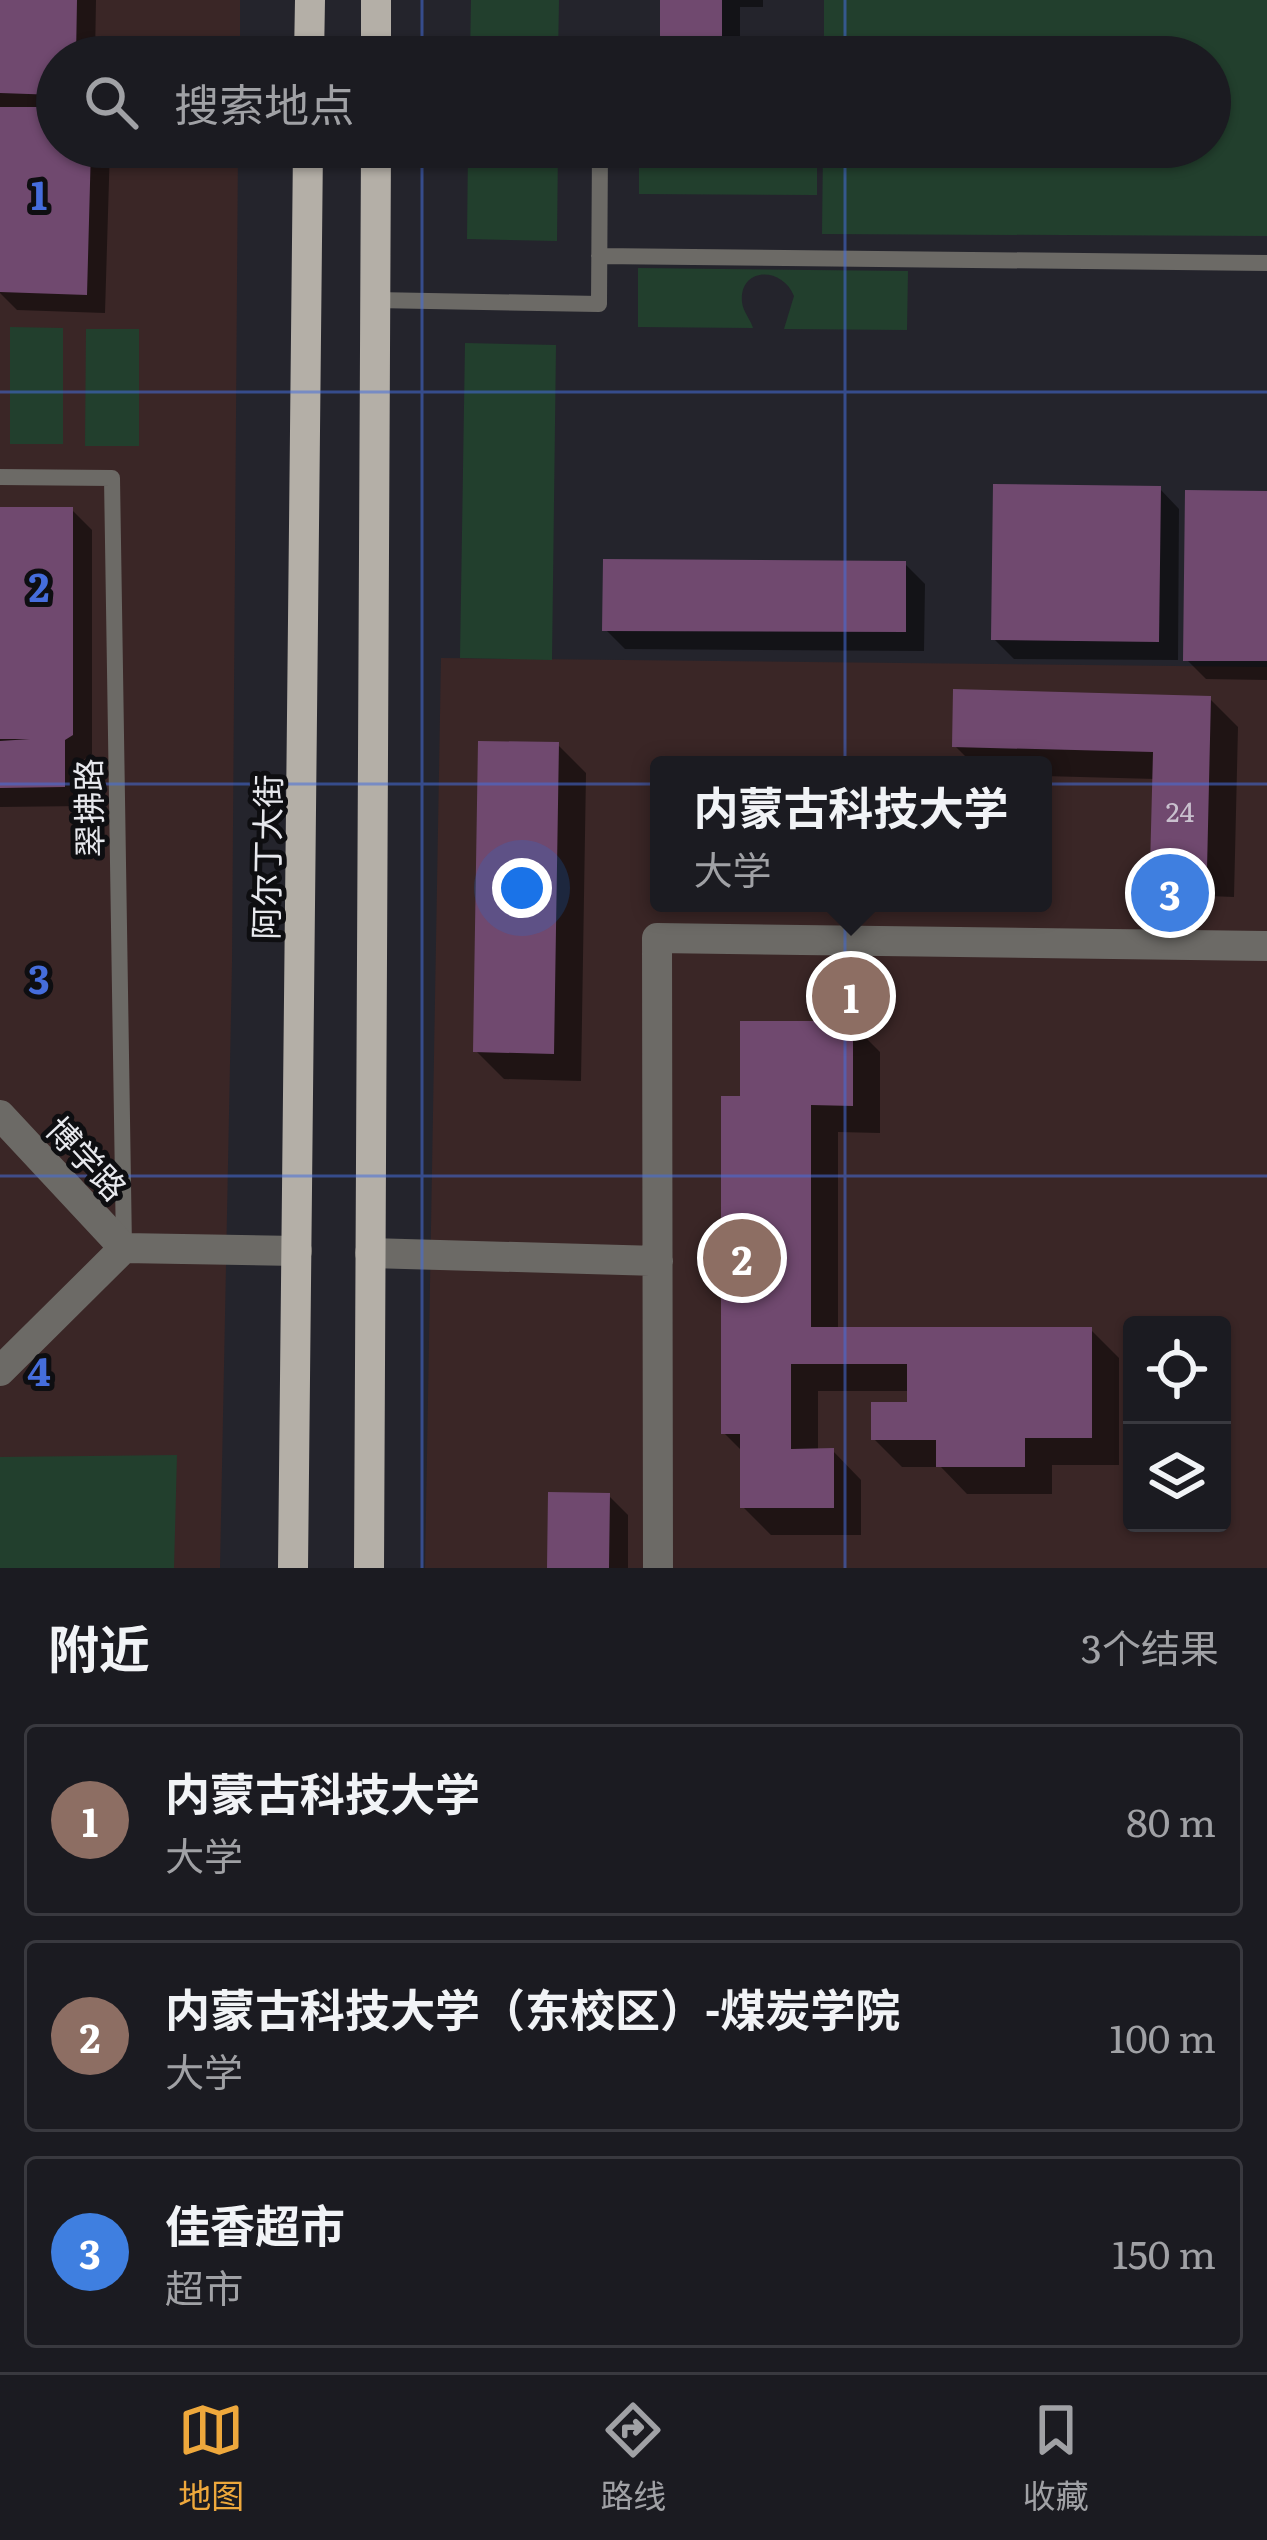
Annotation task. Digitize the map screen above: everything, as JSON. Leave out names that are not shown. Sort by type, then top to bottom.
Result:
[{"type":"main road","points":[[309,36],[310,0]]},
{"type":"main road","points":[[376,0],[376,36]]},
{"type":"main road","name":"阿尔丁大街","points":[[293,1568],[308,168]]},
{"type":"main road","points":[[369,1568],[376,168]]},
{"type":"street","points":[[658,1568],[658,938],[1267,946]]},
{"type":"street","name":"博学路","points":[[0,1115],[124,1248]]},
{"type":"street","points":[[0,1371],[124,1248],[297,1251]]},
{"type":"street","points":[[370,1253],[658,1261]]},
{"type":"lane","points":[[375,300],[599,304],[600,168]]},
{"type":"lane","points":[[599,256],[1267,263]]},
{"type":"lane","name":"翠拂路","points":[[0,477],[112,478],[124,1248]]},
{"type":"shaded area","points":[[0,0],[240,0],[240,36],[36,36],[36,168],[238,168],[232,963],[220,1568],[0,1568]]},
{"type":"shaded area","points":[[441,658],[1267,667],[1267,1568],[425,1568]]},
{"type":"green space","points":[[471,0],[559,0],[558,36],[470,36]]},
{"type":"green space","points":[[824,0],[1267,0],[1267,236],[822,234],[823,168],[1231,168],[1231,36],[824,36]]},
{"type":"green space","points":[[468,168],[558,168],[557,241],[467,239]]},
{"type":"green space","points":[[639,168],[817,168],[817,195],[639,194]]},
{"type":"green space","points":[[638,268],[908,271],[907,330],[784,329],[794,296],[771,275],[754,277],[743,290],[743,306],[753,328],[638,327]]},
{"type":"green space","points":[[10,327],[63,328],[63,444],[10,444]]},
{"type":"green space","points":[[86,329],[139,329],[139,446],[85,446]]},
{"type":"green space","points":[[465,343],[556,345],[552,660],[460,658]]},
{"type":"green space","points":[[177,1455],[174,1568],[0,1568],[0,1457]]},
{"type":"building","points":[[0,0],[77,0],[76,36],[36,36],[36,94],[0,93]]},
{"type":"building","points":[[660,0],[722,0],[722,36],[660,36]]},
{"type":"building","points":[[0,107],[36,107],[36,168],[90,168],[87,295],[0,292]]},
{"type":"building","points":[[993,484],[1161,486],[1159,642],[991,640]]},
{"type":"building","points":[[1185,490],[1267,491],[1267,661],[1183,661]]},
{"type":"building","points":[[0,507],[73,507],[73,735],[65,740],[65,787],[0,788],[0,741],[30,739],[0,739]]},
{"type":"building","points":[[603,559],[906,561],[906,632],[602,631]]},
{"type":"building","points":[[953,689],[1211,696],[1207,870],[1150,868],[1153,752],[952,747]]},
{"type":"building","points":[[478,741],[559,742],[554,1054],[473,1052]]},
{"type":"building","points":[[740,1021],[853,1021],[853,1106],[811,1105],[811,1327],[1092,1327],[1092,1438],[1025,1438],[1025,1467],[936,1467],[936,1440],[871,1440],[871,1402],[907,1402],[907,1364],[791,1364],[791,1449],[834,1448],[834,1508],[740,1508],[740,1434],[721,1434],[721,1096],[740,1096]]},
{"type":"building","points":[[548,1492],[610,1493],[609,1568],[547,1568]]},
{"type":"place","name":"佳香超市","points":[[1170,893]]},
{"type":"place","name":"内蒙古科技大学","points":[[851,996]]},
{"type":"place","name":"内蒙古科技大学（东校区）-煤炭学院","points":[[742,1258]]}]
